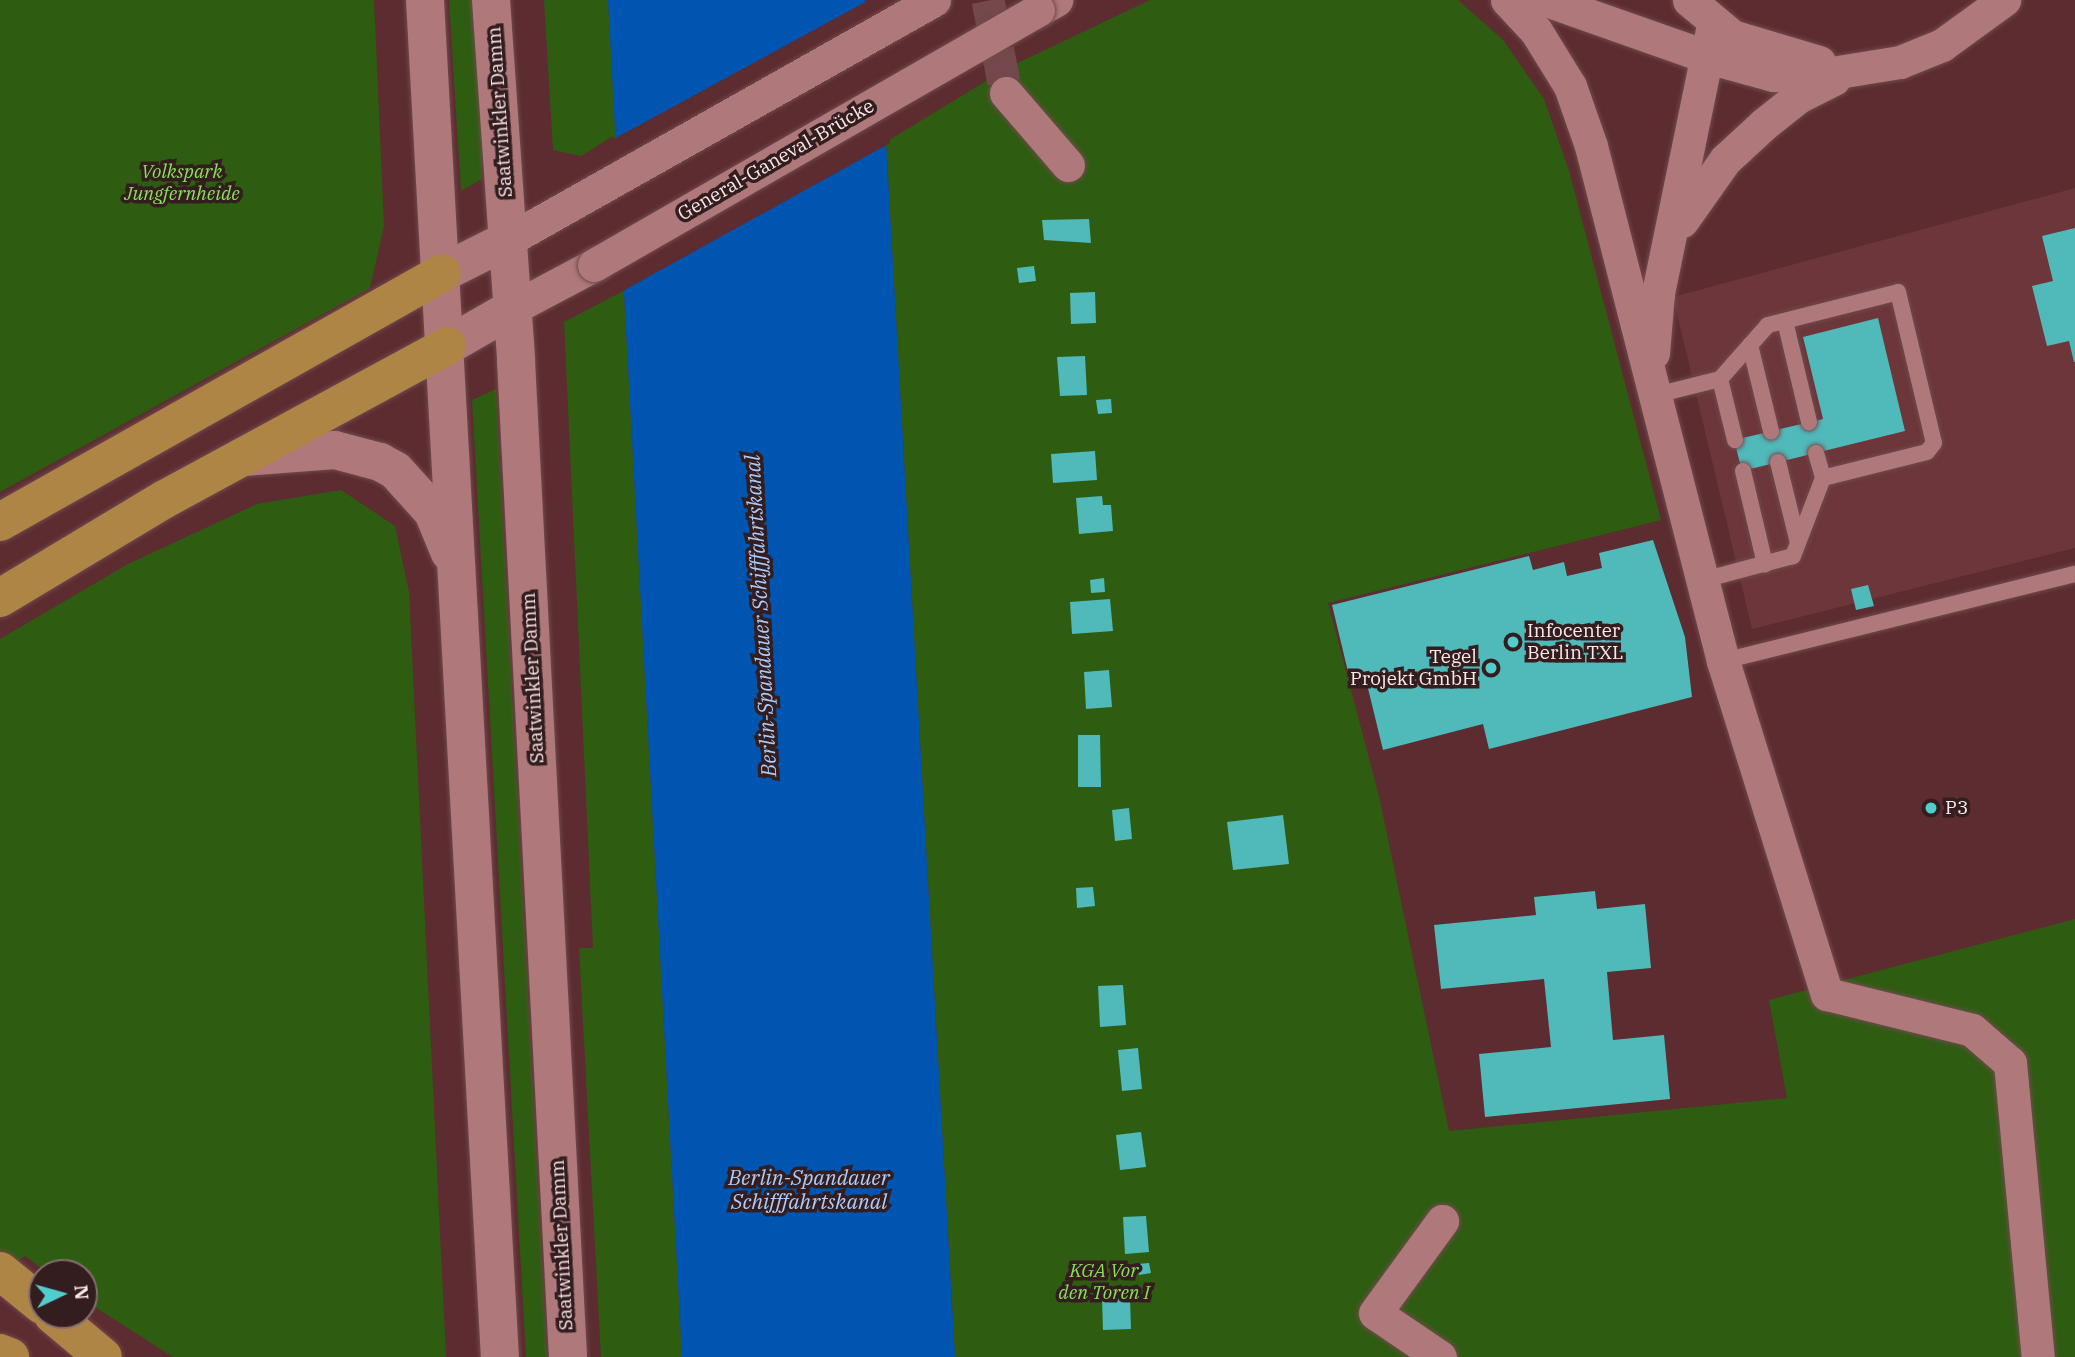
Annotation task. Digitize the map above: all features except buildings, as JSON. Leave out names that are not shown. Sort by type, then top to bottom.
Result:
[{"type":"highway","points":[[0,522],[442,273]]},
{"type":"highway","points":[[0,598],[243,457],[447,346]]},
{"type":"highway","points":[[0,1270],[28,1293]]},
{"type":"highway","points":[[70,1329],[103,1357]]},
{"type":"highway","points":[[0,1353],[10,1357]]},
{"type":"main road","points":[[425,0],[447,346],[500,1357]]},
{"type":"main road","name":"Saatwinkler Damm","points":[[491,0],[513,308],[568,1357]]},
{"type":"main road","points":[[442,273],[508,240]]},
{"type":"main road","points":[[447,346],[513,308]]},
{"type":"main road","points":[[243,457],[335,450],[380,462],[396,471],[433,512],[458,574]]},
{"type":"street","points":[[508,240],[595,195],[934,0]]},
{"type":"street","points":[[1507,0],[1536,31],[1570,86],[1653,386],[1723,661],[1827,994],[1972,1030],[2010,1063],[2038,1357]]},
{"type":"street","points":[[1546,0],[1708,57],[1773,75],[1852,70],[1900,62],[1942,45],[2004,0]]},
{"type":"street","points":[[1689,0],[1713,25],[1764,49],[1852,70]]},
{"type":"street","name":"General-Ganeval-Brücke","points":[[513,308],[594,265],[1047,5]]},
{"type":"street","points":[[1653,386],[1658,293],[1675,230],[1713,25]]},
{"type":"street","points":[[1675,230],[1725,160],[1764,124],[1798,97],[1852,70]]},
{"type":"street","points":[[1006,93],[1068,165]]},
{"type":"street","points":[[1440,1357],[1375,1313],[1442,1221]]},
{"type":"lane","points":[[1653,386],[1720,379],[1768,326],[1898,292],[1934,443],[1927,452],[1823,478]]},
{"type":"lane","points":[[1785,321],[1809,422]]},
{"type":"lane","points":[[1750,345],[1771,432]]},
{"type":"lane","points":[[1720,379],[1735,440]]},
{"type":"lane","points":[[1703,580],[1793,556],[1823,478],[1816,453]]},
{"type":"lane","points":[[1778,462],[1798,543]]},
{"type":"lane","points":[[1743,471],[1765,564]]},
{"type":"lane","points":[[1723,661],[2075,574]]},
{"type":"shaded area","points":[[2075,188],[2075,548],[1752,629],[1673,297]]},
{"type":"green space","name":"Volkspark Jungfernheide","points":[[0,0],[374,0],[384,226],[370,288],[0,492]]},
{"type":"green space","points":[[449,0],[474,0],[483,122],[482,179],[461,191]]},
{"type":"green space","points":[[544,0],[608,0],[682,1357],[601,1357],[579,948],[593,948],[564,322],[623,291],[613,136],[581,156],[553,150]]},
{"type":"green space","name":"KGA Vor den Toren I","points":[[1150,0],[1458,0],[1503,40],[1544,99],[1569,171],[1661,520],[1328,603],[1379,796],[1449,1131],[1787,1098],[1769,1000],[2075,919],[2075,1357],[955,1357],[886,142],[1009,67]]},
{"type":"green space","points":[[496,389],[547,1357],[526,1357],[472,400]]},
{"type":"green space","points":[[341,490],[395,526],[409,592],[446,1357],[173,1357],[98,1309],[98,1259],[29,1259],[25,1256],[0,1273],[0,639],[128,564],[257,504]]},
{"type":"water","name":"Berlin-Spandauer Schifffahrtskanal","points":[[608,0],[865,0],[886,142],[955,1357],[682,1357]]},
{"type":"pier","points":[[869,0],[890,143],[621,292],[612,140]]},
{"type":"tunnel","points":[[988,0],[1006,93]]},
{"type":"place","name":"Infocenter Berlin TXL","points":[[1513,642]]},
{"type":"place","name":"Tegel Projekt GmbH","points":[[1491,668]]},
{"type":"place","name":"P3","points":[[1931,808]]}]
